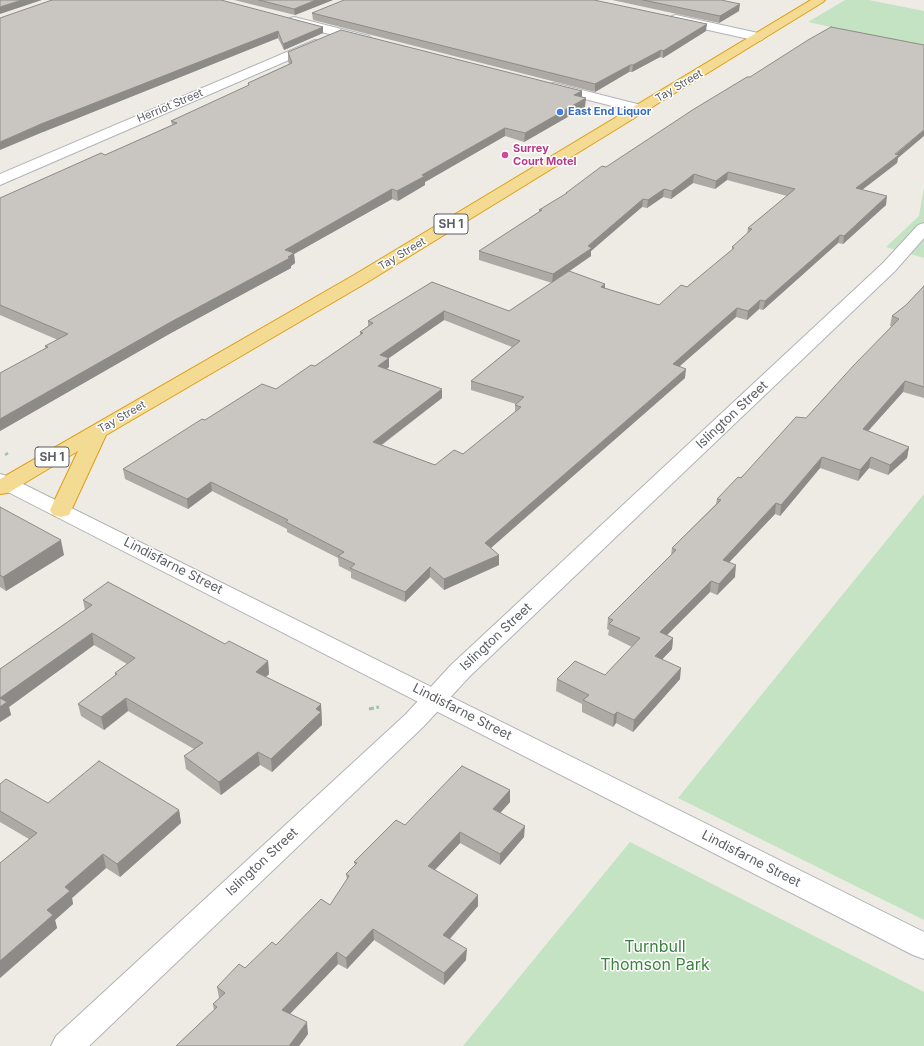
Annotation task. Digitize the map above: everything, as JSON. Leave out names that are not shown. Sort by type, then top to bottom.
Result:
[{"type":"highway","name":"Tay Street","points":[[2,483],[98,430],[360,279],[819,0]]},
{"type":"highway","points":[[61,510],[98,430]]},
{"type":"street","points":[[296,21],[314,13]]},
{"type":"street","points":[[664,16],[758,37]]},
{"type":"street","points":[[281,17],[378,42]]},
{"type":"street","name":"Herriot Street","points":[[0,180],[340,32]]},
{"type":"street","points":[[545,85],[640,109]]},
{"type":"street","name":"Islington Street","points":[[68,1046],[415,720],[466,665],[889,267],[915,241],[924,228]]},
{"type":"street","name":"Lindisfarne Street","points":[[2,483],[61,510],[924,946]]},
{"type":"path","points":[[369,709],[379,707]]},
{"type":"green space","points":[[845,0],[869,0],[924,11],[924,47],[808,22]]},
{"type":"green space","points":[[924,187],[924,258],[886,247],[919,216]]},
{"type":"green space","points":[[924,494],[924,920],[678,798]]},
{"type":"green space","name":"Turnbull Thomson Park","points":[[630,842],[924,992],[924,1046],[463,1046]]},
{"type":"building","points":[[0,0],[22,0],[0,7]]},
{"type":"building","points":[[52,0],[221,0],[323,27],[283,44],[278,31],[41,124],[0,142],[0,18]]},
{"type":"building","points":[[259,0],[316,0],[294,9]]},
{"type":"building","points":[[344,0],[594,0],[707,24],[663,51],[661,50],[633,65],[630,65],[595,84],[312,13]]},
{"type":"building","points":[[643,0],[721,0],[740,4],[720,16]]},
{"type":"building","points":[[831,27],[924,45],[924,130],[895,154],[899,155],[856,188],[887,196],[844,236],[840,235],[765,301],[760,300],[748,311],[737,308],[673,364],[686,369],[485,543],[499,555],[444,579],[430,567],[405,592],[350,568],[355,564],[338,556],[344,552],[286,522],[288,520],[211,482],[187,499],[123,469],[202,419],[205,420],[262,384],[276,389],[311,365],[315,366],[363,333],[360,332],[373,323],[368,321],[432,282],[509,311],[569,271],[605,284],[601,287],[659,305],[681,285],[687,287],[734,248],[732,247],[752,229],[748,228],[795,189],[728,172],[716,181],[694,174],[672,191],[664,189],[648,200],[643,199],[588,246],[592,248],[553,274],[479,251],[542,210],[539,210],[567,193],[602,166],[606,167],[694,109],[747,77],[750,77]],"holes":[[[444,311],[520,341],[471,381],[524,397],[515,405],[521,407],[463,454],[454,450],[435,465],[373,442],[442,389],[378,366],[389,358],[380,355]]]},
{"type":"building","points":[[341,30],[582,91],[574,95],[586,98],[525,133],[505,128],[422,175],[425,176],[397,191],[392,189],[285,250],[294,253],[288,257],[290,258],[169,323],[0,419],[0,373],[48,347],[45,346],[68,334],[0,305],[0,198],[101,153],[105,155],[177,123],[171,121],[249,85],[248,83],[292,63],[288,52]]},
{"type":"building","points":[[924,286],[924,387],[905,381],[863,429],[909,447],[890,465],[871,457],[860,470],[822,457],[781,505],[776,503],[723,560],[736,565],[719,584],[711,581],[660,632],[673,638],[655,656],[681,668],[634,720],[617,712],[614,715],[583,700],[589,695],[557,679],[575,661],[605,675],[640,638],[609,624],[613,620],[608,618],[676,550],[672,548],[721,500],[717,499],[738,477],[741,478],[796,417],[806,418],[854,365],[899,319],[892,316],[906,305]]},
{"type":"building","points":[[0,507],[61,540],[3,577],[0,575]]},
{"type":"building","points":[[108,582],[225,644],[229,641],[268,661],[256,672],[321,704],[316,709],[321,712],[271,759],[258,752],[219,782],[184,756],[203,743],[126,698],[101,717],[78,704],[135,658],[92,633],[0,698],[0,669],[92,605],[83,600]]},
{"type":"building","points":[[0,698],[7,702],[0,707]]},
{"type":"building","points":[[99,761],[179,810],[117,864],[103,854],[65,887],[70,891],[47,910],[53,915],[0,961],[0,863],[37,833],[0,811],[0,784],[6,779],[48,803]]},
{"type":"building","points":[[462,766],[510,790],[493,809],[525,826],[500,854],[460,832],[428,866],[478,895],[443,935],[467,949],[444,973],[373,929],[346,958],[337,952],[282,1010],[307,1022],[289,1046],[176,1046],[217,1007],[213,1004],[225,993],[217,987],[239,964],[245,968],[272,942],[276,945],[321,899],[330,905],[349,876],[346,874],[357,863],[354,862],[396,820],[405,825]]},
{"type":"place","name":"East End Liquor","points":[[560,112]]},
{"type":"place","name":"Surrey Court Motel","points":[[505,155]]}]
